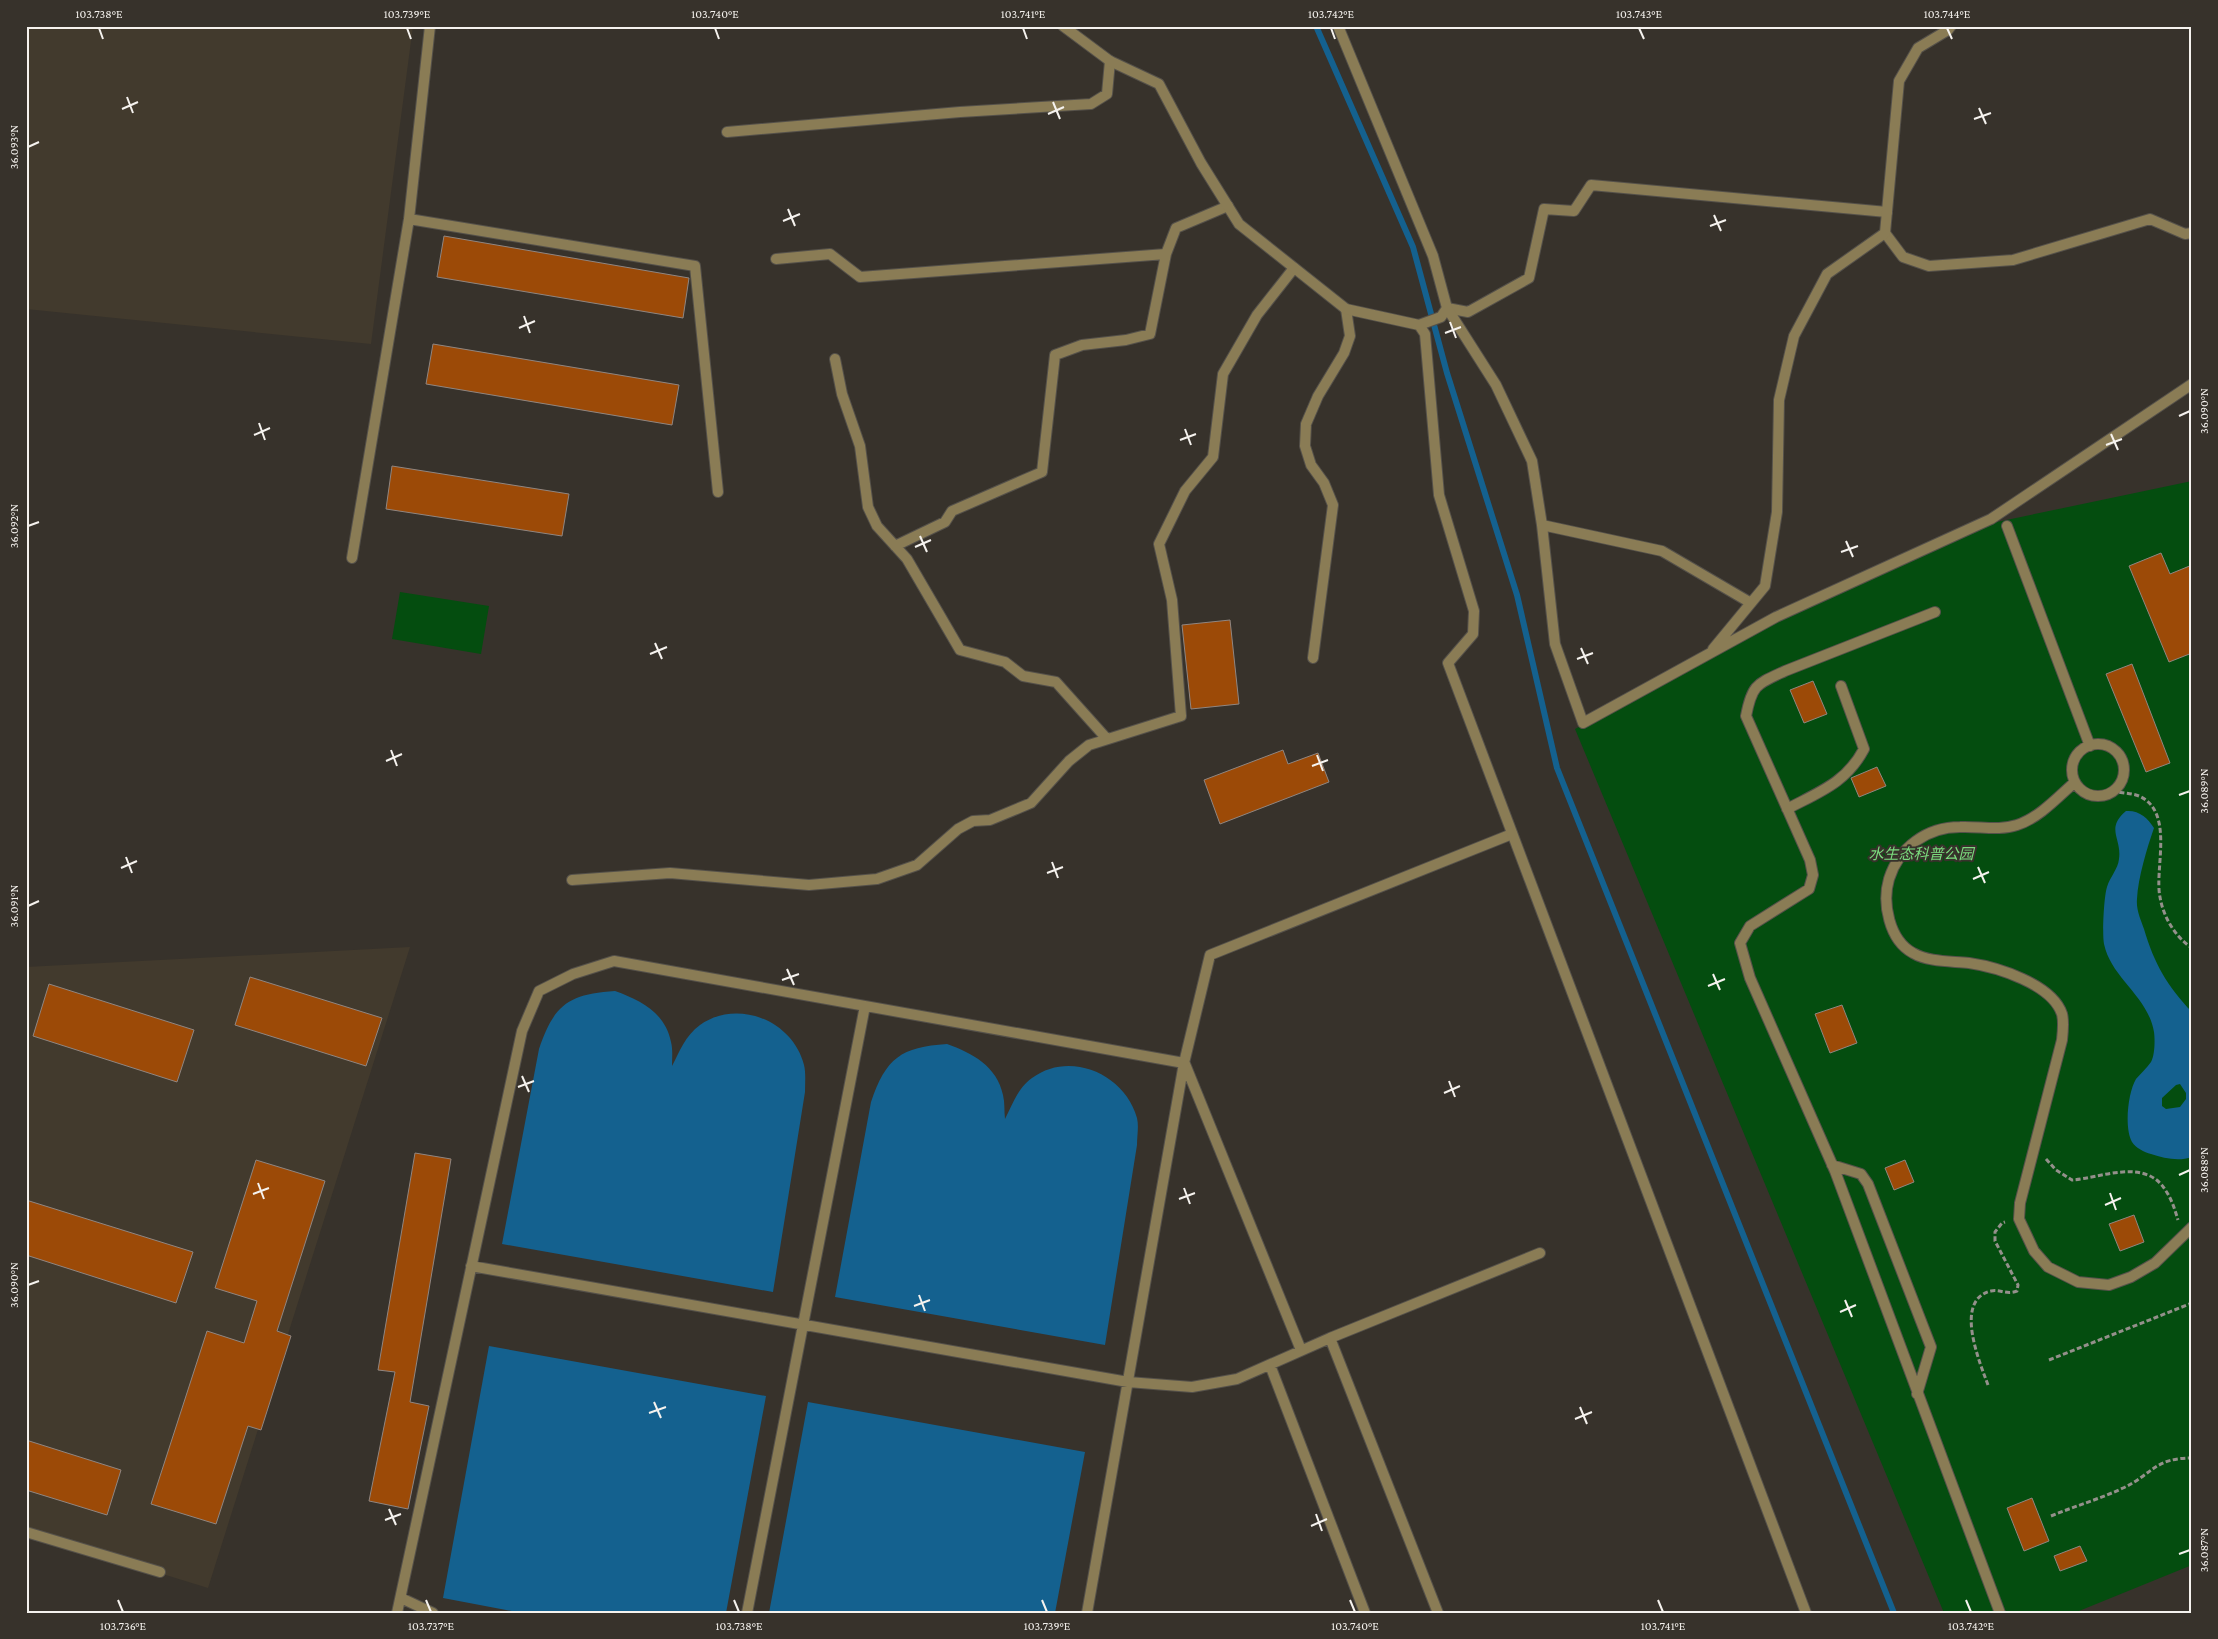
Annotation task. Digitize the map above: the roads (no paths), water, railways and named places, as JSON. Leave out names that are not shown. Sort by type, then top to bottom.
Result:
[{"type":"street","points":[[352,558],[409,219],[430,26]]},
{"type":"street","points":[[1063,26],[1110,62],[1160,84],[1201,163],[1238,224],[1346,309],[1419,325],[1444,312],[1468,312],[1529,278],[1544,209],[1574,211],[1591,185],[1887,212]]},
{"type":"street","points":[[1338,26],[1432,256],[1444,312],[1496,385],[1532,461],[1542,526],[1555,644],[1583,723],[1776,617],[1991,518],[2192,384]]},
{"type":"street","points":[[1951,26],[1948,30],[1918,48],[1899,81],[1885,233],[1903,257],[1929,266],[2013,260],[2150,219],[2185,234],[2192,233]]},
{"type":"street","points":[[727,132],[960,112],[1091,104],[1107,94],[1110,62]]},
{"type":"street","points":[[894,546],[945,522],[952,511],[1042,472],[1055,355],[1082,345],[1126,340],[1150,334],[1166,254],[1176,228],[1228,206]]},
{"type":"street","points":[[409,219],[695,266],[718,492]]},
{"type":"street","points":[[1710,653],[1765,586],[1777,512],[1779,400],[1794,336],[1827,274],[1885,233]]},
{"type":"street","points":[[776,259],[830,254],[860,277],[1166,254]]},
{"type":"street","points":[[572,880],[670,873],[809,885],[877,878],[917,865],[958,829],[973,821],[990,820],[1031,804],[1069,761],[1089,744],[1181,716],[1172,600],[1159,544],[1185,491],[1213,457],[1223,374],[1257,315],[1294,268]]},
{"type":"street","points":[[1313,658],[1333,505],[1324,483],[1311,465],[1305,446],[1306,424],[1318,396],[1344,353],[1350,336],[1346,309]]},
{"type":"street","points":[[1419,325],[1425,334],[1439,495],[1474,611],[1473,634],[1448,663],[1806,1613]]},
{"type":"street","points":[[835,359],[842,394],[860,446],[868,507],[877,526],[907,559],[960,650],[1005,662],[1022,676],[1056,682],[1107,739]]},
{"type":"street","points":[[1542,526],[1662,551],[1751,602]]},
{"type":"street","points":[[2007,526],[2090,746]]},
{"type":"street","points":[[1935,612],[1785,671],[1764,681],[1750,694],[1746,716],[1810,860],[1813,875],[1809,889],[1750,926],[1740,943],[1750,978],[1832,1164],[2000,1613]]},
{"type":"street","points":[[1787,809],[1836,784],[1856,764],[1864,749],[1841,686]]},
{"type":"street","points":[[2090,746],[2106,746],[2119,755],[2124,770],[2122,778],[2112,791],[2105,795],[2088,794],[2074,782],[2072,764],[2076,756],[2090,746]]},
{"type":"street","points":[[2074,782],[2036,816],[2017,825],[1981,828],[1951,827],[1925,835],[1909,844],[1896,862],[1887,885],[1886,896],[1889,920],[1904,947],[1913,954],[1971,964],[2025,979],[2052,998],[2062,1013],[2064,1028],[2062,1040],[2020,1204],[2019,1219],[2034,1251],[2048,1267],[2078,1282],[2110,1285],[2131,1277],[2155,1264],[2188,1231]]},
{"type":"street","points":[[1087,1613],[1184,1063],[1210,955],[1512,834]]},
{"type":"street","points":[[397,1613],[522,1031],[539,991],[573,974],[614,961],[1184,1063]]},
{"type":"street","points":[[747,1613],[865,1006]]},
{"type":"street","points":[[1184,1063],[1301,1350]]},
{"type":"street","points":[[1832,1164],[1861,1174],[1868,1184],[1931,1347],[1917,1394]]},
{"type":"street","points":[[472,1266],[1128,1382],[1192,1387],[1237,1379],[1301,1350],[1540,1253]]},
{"type":"street","points":[[1330,1338],[1438,1613]]},
{"type":"street","points":[[1270,1365],[1365,1613]]},
{"type":"street","points":[[26,1532],[160,1572]]},
{"type":"street","points":[[401,1598],[433,1613]]},
{"type":"water","points":[[2126,811],[2139,813],[2154,828],[2139,882],[2138,911],[2152,953],[2162,974],[2175,993],[2192,1012],[2192,1157],[2182,1159],[2161,1157],[2138,1148],[2132,1142],[2128,1128],[2128,1110],[2133,1085],[2151,1062],[2155,1039],[2145,1008],[2114,967],[2108,956],[2103,939],[2107,887],[2119,859],[2115,829],[2120,817]],"holes":[[[2180,1084],[2186,1093],[2186,1099],[2180,1107],[2166,1109],[2162,1106],[2162,1098],[2176,1085]]]},
{"type":"water","points":[[615,991],[642,1003],[657,1015],[668,1032],[672,1045],[672,1066],[683,1044],[695,1029],[715,1017],[731,1014],[747,1014],[762,1018],[788,1036],[798,1050],[805,1068],[805,1092],[773,1292],[502,1244],[539,1049],[545,1034],[557,1012],[574,999],[585,995]]},
{"type":"water","points":[[947,1044],[974,1056],[989,1068],[1000,1085],[1004,1101],[1005,1119],[1016,1097],[1027,1082],[1047,1070],[1063,1066],[1079,1067],[1094,1071],[1109,1079],[1121,1089],[1131,1102],[1138,1121],[1137,1145],[1105,1345],[835,1297],[871,1102],[877,1087],[883,1075],[897,1058],[918,1048]]},
{"type":"water","points":[[489,1346],[766,1396],[726,1613],[522,1613],[443,1598]]},
{"type":"water","points":[[808,1402],[1085,1452],[1055,1613],[769,1613]]},
{"type":"waterway","points":[[1316,26],[1413,247],[1447,373],[1517,595],[1557,768],[1894,1613]]},
{"type":"park label","name":"水生态科普公园","points":[[1921,854]]}]
